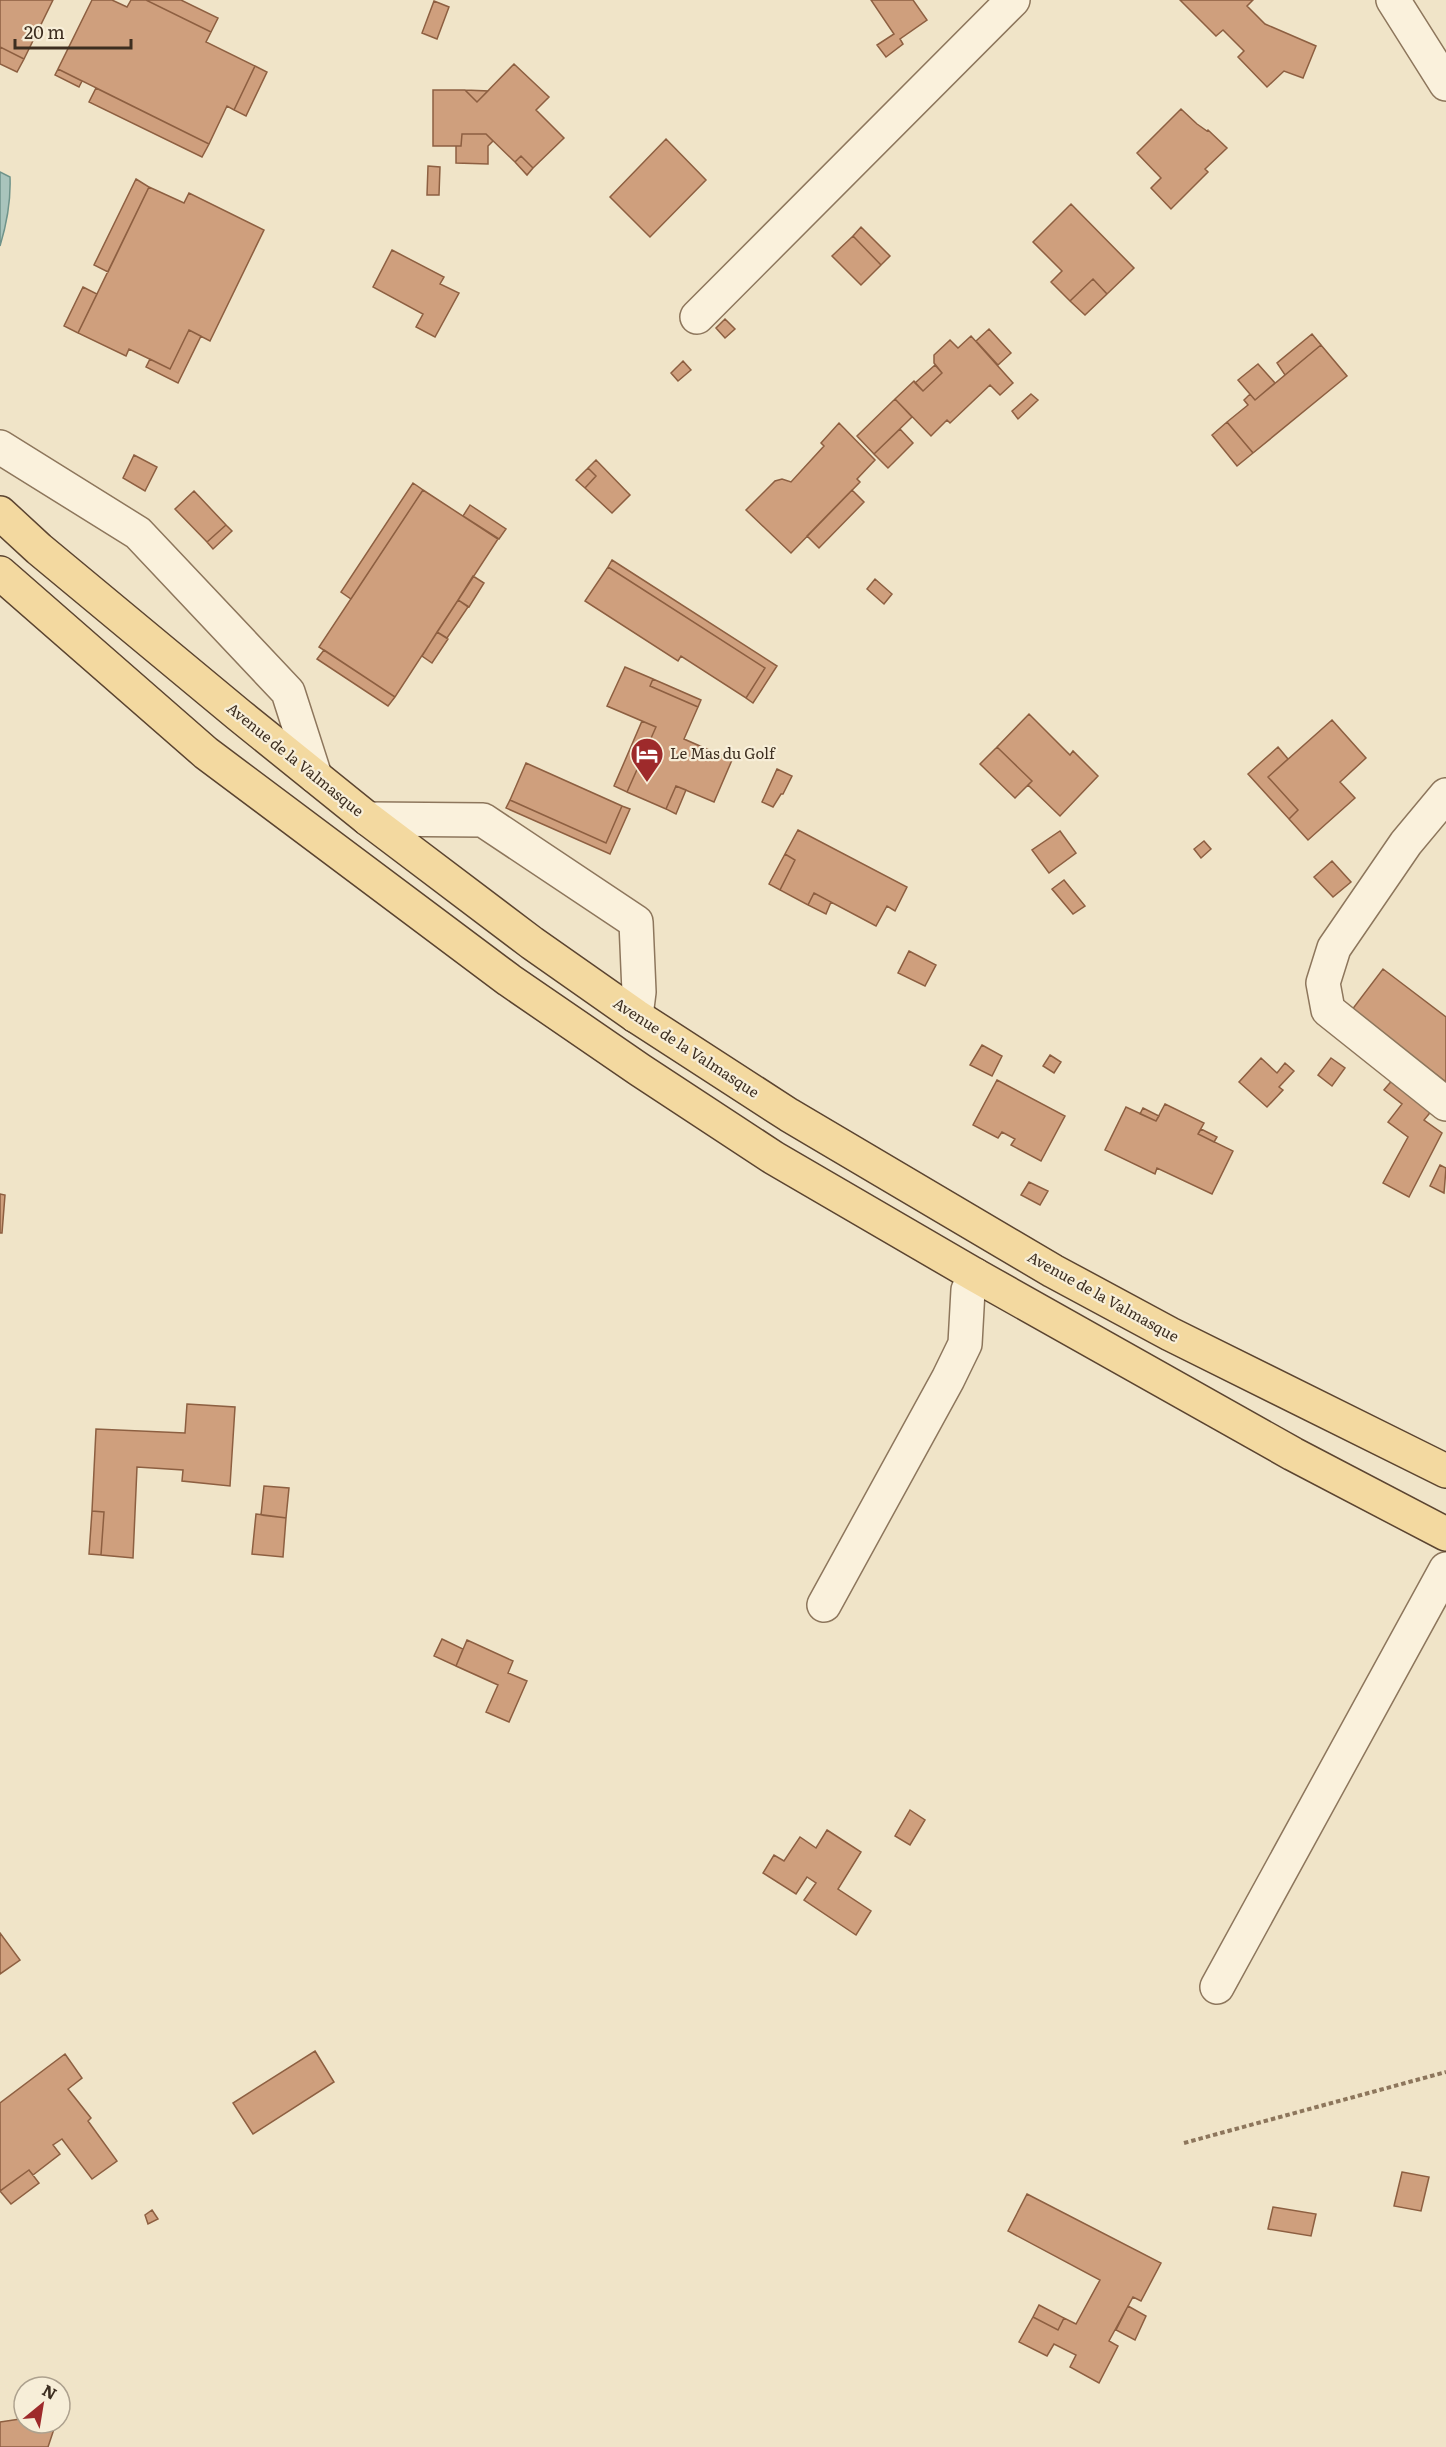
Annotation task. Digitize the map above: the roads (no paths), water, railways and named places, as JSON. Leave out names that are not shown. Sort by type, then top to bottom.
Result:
[{"type":"main road","name":"Avenue de la Valmasque","points":[[0,513],[39,549],[368,819],[532,943],[636,1016],[789,1115],[1053,1271],[1170,1334],[1446,1471]]},
{"type":"main road","points":[[0,573],[206,753],[509,981],[774,1158],[975,1275],[1293,1454],[1446,1534]]},
{"type":"street","points":[[697,317],[1014,0]]},
{"type":"street","points":[[1393,0],[1445,81]]},
{"type":"street","points":[[0,447],[138,533],[288,692],[315,776]]},
{"type":"street","points":[[1446,795],[1406,843],[1334,948],[1323,982],[1328,1010],[1446,1104]]},
{"type":"street","points":[[368,819],[483,820],[636,922],[639,992],[636,1016]]},
{"type":"street","points":[[824,1605],[965,1344],[968,1290],[975,1275]]},
{"type":"street","points":[[1217,1988],[1446,1569]]},
{"type":"water","points":[[0,172],[10,177],[10,186],[8,212],[0,246]]},
{"type":"place","name":"Le Mas du Golf","points":[[647,783]]}]
